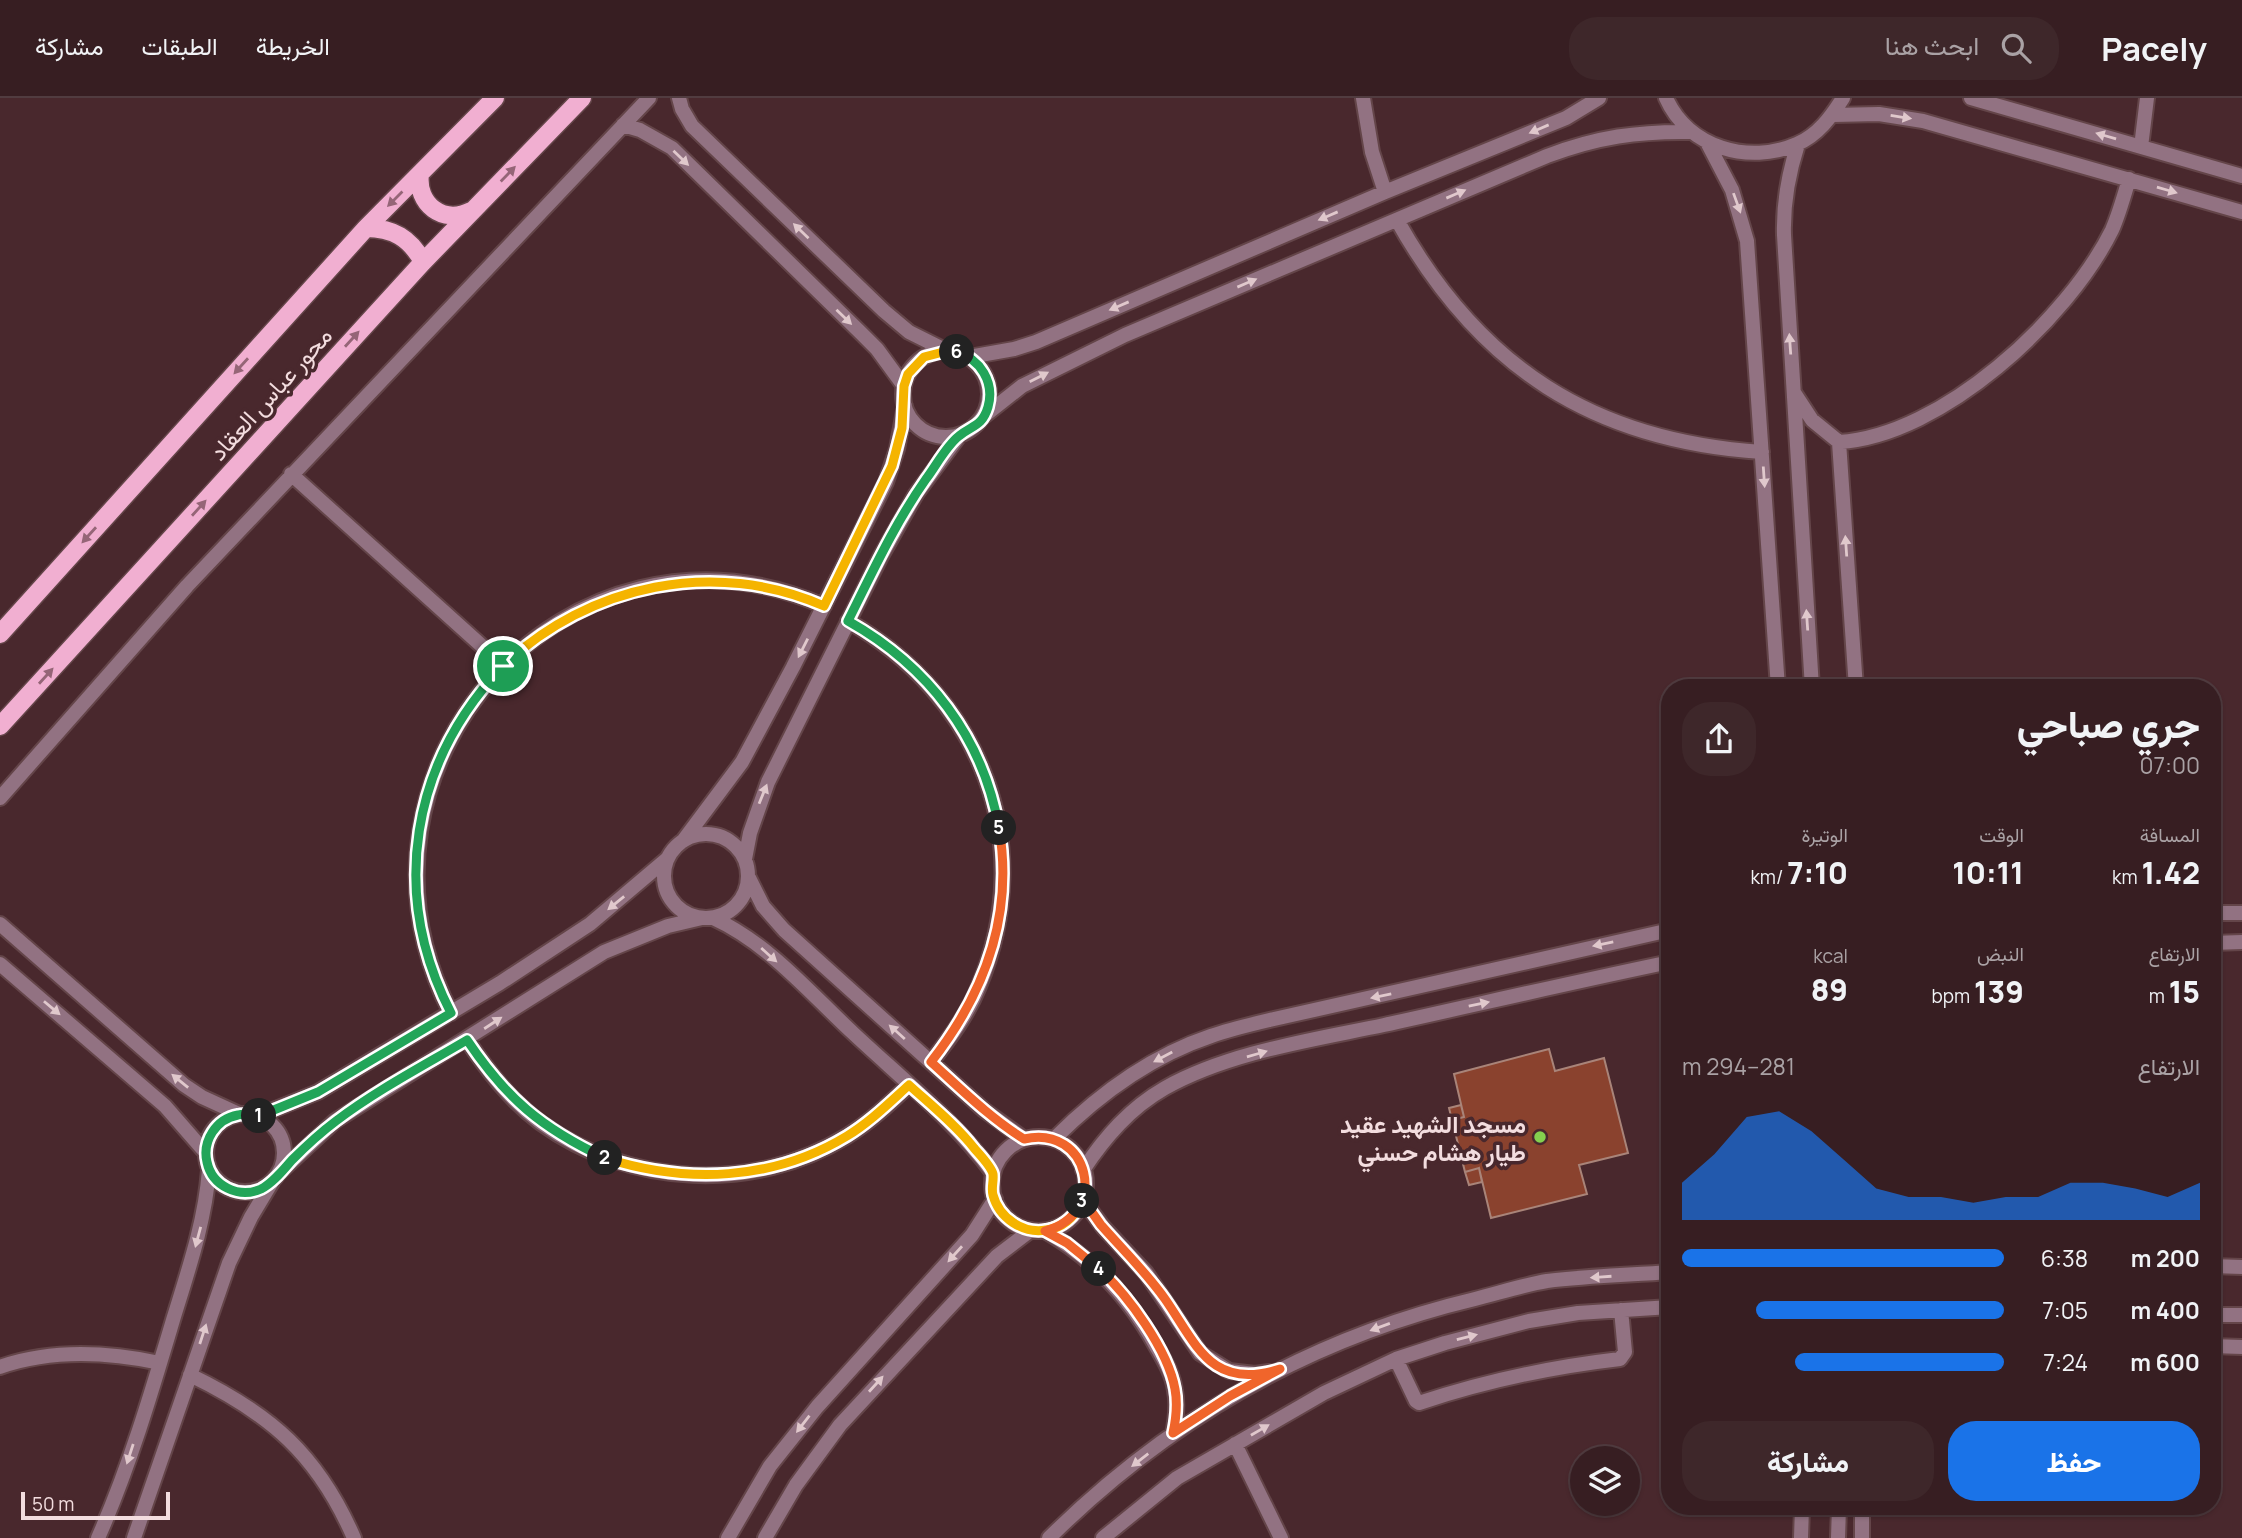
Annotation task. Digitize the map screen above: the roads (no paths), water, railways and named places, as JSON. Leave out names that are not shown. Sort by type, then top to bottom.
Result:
[{"type":"main road","name":"محور عباس العقاد","points":[[0,634],[366,228],[495,98]]},
{"type":"main road","name":"محور عباس العقاد","points":[[0,726],[424,261],[582,98]]},
{"type":"main road","points":[[420,174],[424,200],[438,212],[456,216],[473,210]]},
{"type":"main road","points":[[366,228],[398,234],[417,250],[424,261]]},
{"type":"street","points":[[0,798],[187,586],[649,98]]},
{"type":"street","points":[[679,98],[692,126],[884,311],[909,332],[947,351],[968,357],[1036,342],[1385,192],[1566,118],[1599,98]]},
{"type":"street","points":[[1363,98],[1372,152],[1385,192]]},
{"type":"street","points":[[1666,98],[1671,109],[1692,132],[1707,142],[1747,153],[1768,153],[1798,144],[1833,115],[1843,98]]},
{"type":"street","points":[[1971,98],[2242,176]]},
{"type":"street","points":[[2141,146],[2147,98]]},
{"type":"street","points":[[1833,115],[1901,116],[2242,212]]},
{"type":"street","points":[[622,125],[640,130],[672,148],[861,333],[884,358],[904,386]]},
{"type":"street","points":[[1024,1139],[984,1111],[784,930],[763,906],[748,876],[745,859],[750,833],[768,782],[897,524],[920,488],[959,436],[977,425],[984,416],[1022,386],[1125,335],[1582,143],[1618,135],[1692,132]]},
{"type":"street","points":[[1707,142],[1732,190],[1747,241],[1777,679]]},
{"type":"street","points":[[1798,144],[1788,174],[1783,204],[1811,679]]},
{"type":"street","points":[[1793,390],[1812,420],[1839,442],[1860,441],[1914,422],[1969,389],[2017,353],[2067,297],[2093,262],[2112,229],[2130,179]]},
{"type":"street","points":[[1397,220],[1419,259],[1446,296],[1476,330],[1510,360],[1547,387],[1587,410],[1648,434],[1693,444],[1762,452]]},
{"type":"street","points":[[0,924],[184,1085],[239,1115],[258,1116],[318,1092],[451,1013],[590,924],[668,858],[742,762],[824,606],[892,466],[902,428],[904,386],[915,365],[924,357],[947,351]]},
{"type":"street","points":[[968,357],[987,379],[990,397],[984,416]]},
{"type":"street","points":[[905,406],[910,418],[919,428],[945,438],[959,436]]},
{"type":"street","points":[[1839,442],[1855,679]]},
{"type":"street","points":[[291,474],[503,666]]},
{"type":"street","points":[[451,1013],[435,979],[421,930],[417,900],[418,839],[423,809],[442,753],[472,702],[503,666],[539,635],[584,609],[624,593],[657,585],[707,581],[746,583],[775,589],[824,606]]},
{"type":"street","points":[[848,621],[889,647],[915,668],[937,692],[957,718],[973,747],[995,809],[1003,875],[996,935],[984,975],[965,1014],[931,1062]]},
{"type":"street","points":[[682,841],[702,834],[723,837],[732,842],[745,859]]},
{"type":"street","points":[[668,858],[664,871],[665,884],[669,897],[678,907],[754,941],[962,1135],[993,1173]]},
{"type":"street","points":[[209,1170],[225,1188],[237,1192],[261,1189],[335,1121],[604,952],[668,926],[707,918],[734,908],[741,899],[748,876]]},
{"type":"street","points":[[2221,913],[2242,913]]},
{"type":"street","points":[[1054,1139],[1122,1082],[1182,1047],[1212,1035],[1661,932]]},
{"type":"street","points":[[2221,943],[2242,942]]},
{"type":"street","points":[[0,964],[156,1098],[180,1121],[206,1153]]},
{"type":"street","points":[[1083,1170],[1119,1124],[1141,1104],[1165,1088],[1210,1068],[1286,1046],[1661,964]]},
{"type":"street","points":[[467,1040],[504,1089],[541,1122],[572,1142],[606,1158],[641,1169],[678,1175],[748,1173],[812,1154],[848,1136],[880,1112],[909,1085]]},
{"type":"street","points":[[98,1538],[119,1487],[160,1363],[204,1214],[209,1170],[207,1142],[219,1124],[239,1115]]},
{"type":"street","points":[[134,1538],[229,1263],[251,1217],[275,1178],[284,1155],[284,1145],[274,1127],[258,1116]]},
{"type":"street","points":[[765,1538],[796,1485],[840,1425],[997,1256],[1038,1230],[1064,1223],[1078,1209],[1083,1200],[1086,1180],[1073,1151],[1054,1139],[1024,1139],[1004,1152],[993,1173],[995,1199],[1008,1219],[1016,1225],[1038,1230],[1077,1251],[1106,1275],[1122,1294],[1151,1335],[1170,1373],[1175,1388],[1176,1418],[1173,1433]]},
{"type":"street","points":[[727,1538],[770,1466],[809,1417],[972,1235],[995,1199]]},
{"type":"street","points":[[1083,1200],[1103,1227],[1146,1273],[1194,1345],[1208,1360],[1229,1371],[1242,1374],[1280,1369]]},
{"type":"street","points":[[2221,1266],[2242,1267]]},
{"type":"street","points":[[1049,1538],[1084,1504],[1173,1433],[1230,1396],[1332,1345],[1433,1309],[1546,1282],[1661,1273]]},
{"type":"street","points":[[1104,1538],[1177,1478],[1324,1393],[1396,1359],[1529,1321],[1578,1312],[1661,1308]]},
{"type":"street","points":[[1396,1359],[1419,1403],[1518,1374],[1620,1359],[1625,1352],[1621,1310]]},
{"type":"street","points":[[2221,1315],[2242,1315]]},
{"type":"street","points":[[2221,1346],[2242,1347]]},
{"type":"street","points":[[0,1367],[43,1357],[82,1353],[160,1363]]},
{"type":"street","points":[[190,1375],[242,1402],[271,1423],[304,1455],[331,1493],[354,1538]]},
{"type":"street","points":[[1236,1444],[1281,1538]]},
{"type":"street","points":[[1801,1538],[1802,1515]]},
{"type":"street","points":[[1838,1538],[1839,1515]]},
{"type":"street","points":[[1862,1515],[1862,1538]]},
{"type":"place","name":"مسجد الشهيد عقيد طيار هشام حسني","points":[[1540,1137]]}]
